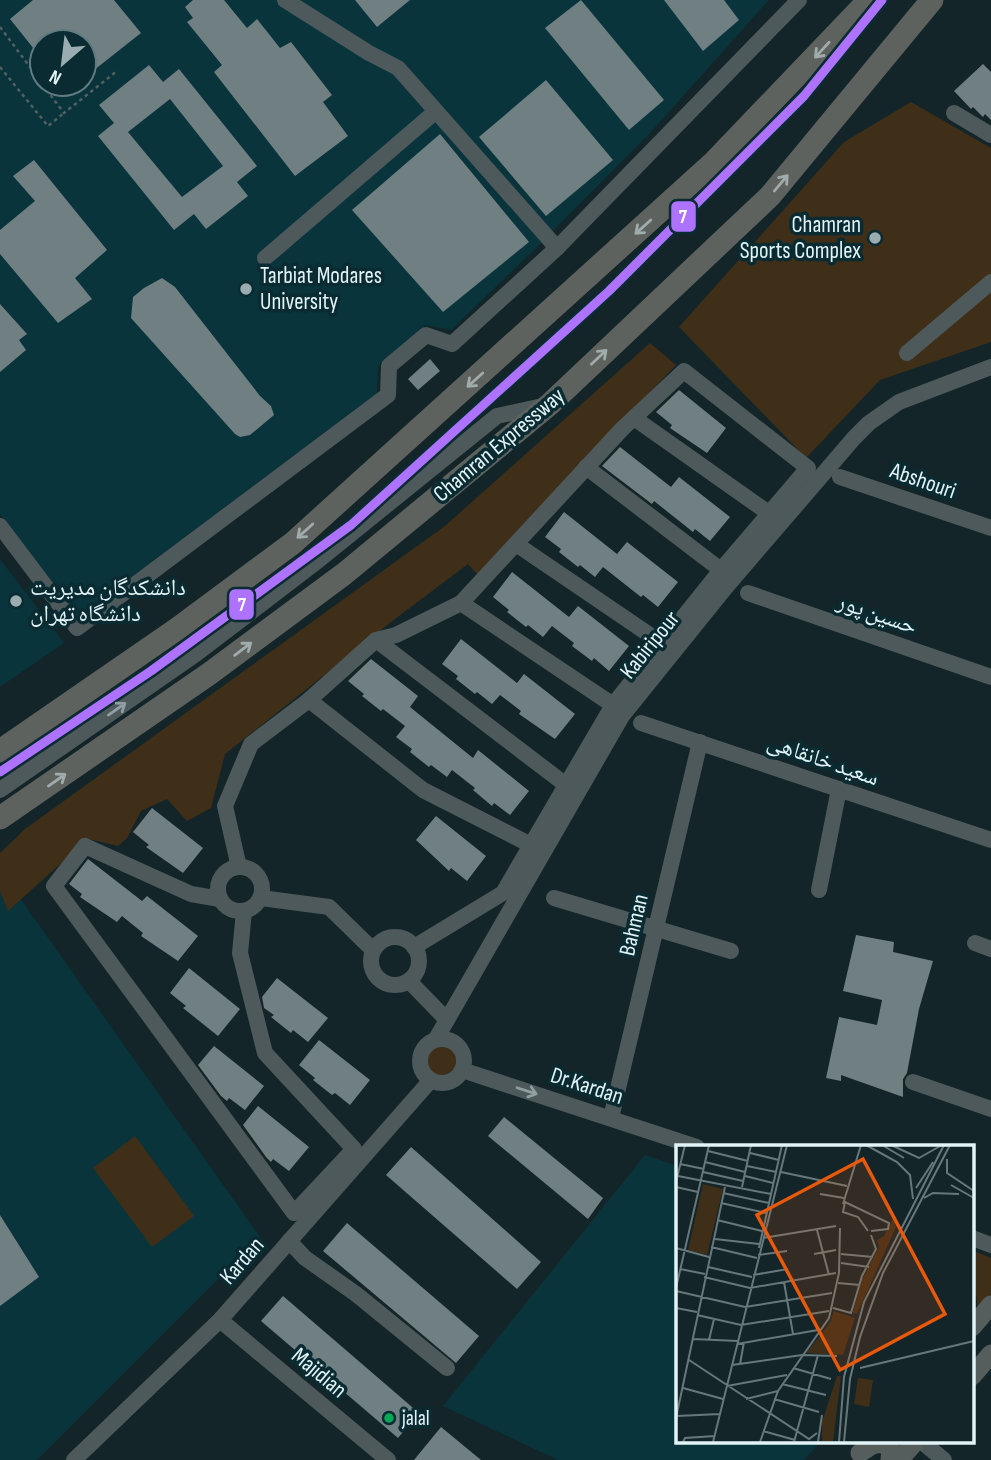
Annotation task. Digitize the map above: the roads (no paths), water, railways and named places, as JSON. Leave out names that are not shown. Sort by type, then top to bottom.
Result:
[{"type":"highway","points":[[0,751],[177,629],[293,543],[714,162],[869,0]]},
{"type":"highway","name":"Chamran Expressway","points":[[0,818],[209,674],[344,574],[550,404],[770,196],[932,0]]},
{"type":"main road","points":[[974,1325],[991,1305]]},
{"type":"main road","points":[[974,1374],[991,1354]]},
{"type":"main road","points":[[899,1460],[915,1442]]},
{"type":"main road","points":[[862,1451],[883,1443],[891,1450],[890,1460]]},
{"type":"street","points":[[285,0],[369,53],[398,68],[558,247]]},
{"type":"street","points":[[0,526],[77,628],[388,395],[389,366],[426,335],[452,344],[558,247],[799,0]]},
{"type":"street","points":[[265,258],[435,112]]},
{"type":"street","points":[[954,113],[991,135]]},
{"type":"street","points":[[907,353],[991,282]]},
{"type":"street","name":"Kabiripour","points":[[436,1040],[622,716],[726,587],[869,422],[899,402],[991,367]]},
{"type":"street","points":[[239,867],[225,806],[251,744],[309,700],[376,640],[396,635],[461,603],[586,467],[684,371],[808,468],[721,570],[613,705],[503,893],[414,947]]},
{"type":"street","points":[[0,790],[196,654],[315,563],[497,416],[550,404]]},
{"type":"street","points":[[634,418],[770,514]]},
{"type":"street","points":[[586,467],[721,570]]},
{"type":"street","name":"Abshouri","points":[[840,477],[991,528]]},
{"type":"street","points":[[516,544],[663,644]]},
{"type":"street","name":"حسین پور","points":[[748,593],[991,677]]},
{"type":"street","points":[[461,603],[613,705]]},
{"type":"street","points":[[376,640],[566,785]]},
{"type":"street","points":[[309,700],[424,790],[531,845]]},
{"type":"street","name":"سعید خانقاهی","points":[[641,723],[991,840]]},
{"type":"street","name":"Bahman","points":[[611,1118],[700,742]]},
{"type":"street","points":[[819,890],[839,789]]},
{"type":"street","points":[[220,899],[221,878],[232,869],[246,868],[258,876],[263,890],[261,898],[251,909],[230,909],[220,899],[191,894],[85,846],[54,886],[294,1213],[354,1149],[265,1053],[240,953],[244,911]]},
{"type":"street","points":[[261,898],[329,907],[373,950]]},
{"type":"street","points":[[554,898],[731,951]]},
{"type":"street","points":[[393,937],[409,941],[414,947],[419,961],[414,976],[409,981],[394,986],[379,980],[371,966],[373,950],[378,943],[393,937]]},
{"type":"street","points":[[409,981],[447,1020]]},
{"type":"street","points":[[436,1040],[450,1040],[461,1049],[464,1063],[462,1070],[446,1083],[431,1080],[422,1069],[421,1055],[424,1048],[436,1040]]},
{"type":"street","name":"Dr.Kardan","points":[[462,1070],[692,1145]]},
{"type":"street","name":"Kardan","points":[[74,1460],[220,1320],[431,1080]]},
{"type":"street","points":[[913,1082],[991,1109]]},
{"type":"street","points":[[974,1239],[991,1245]]},
{"type":"street","points":[[289,1241],[305,1258],[345,1286],[447,1368]]},
{"type":"street","name":"Majidian","points":[[220,1320],[388,1460]]},
{"type":"street","points":[[922,1442],[944,1460]]},
{"type":"place","name":"Chamran Sports Complex","points":[[875,238]]},
{"type":"place","name":"Tarbiat Modares University","points":[[246,289]]},
{"type":"place","name":"دانشکدگان مدیریت دانشگاه تهران","points":[[16,601]]},
{"type":"place","name":"jalal","points":[[389,1418]]}]
